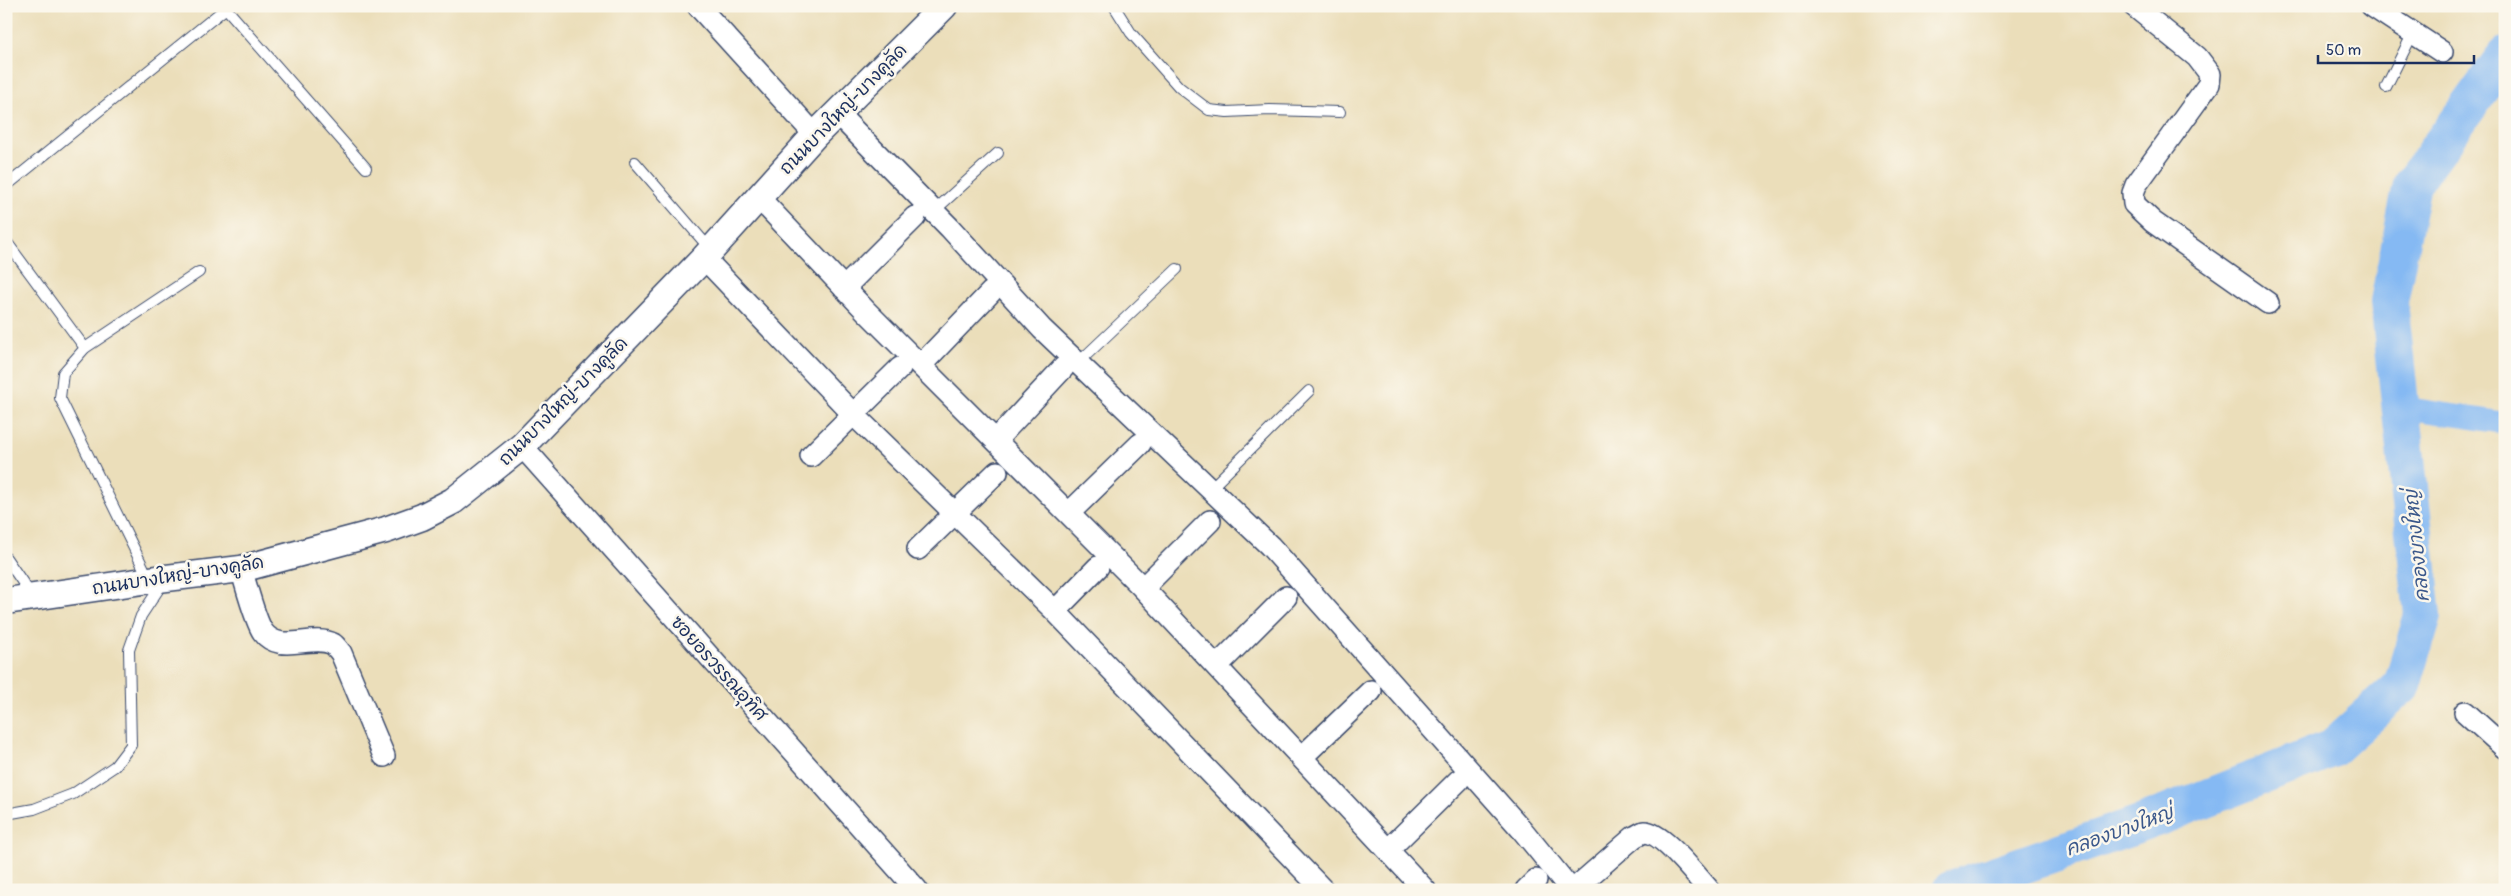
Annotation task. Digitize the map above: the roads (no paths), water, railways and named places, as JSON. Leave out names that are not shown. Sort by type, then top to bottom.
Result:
[{"type":"street","points":[[698,6],[815,135]]},
{"type":"street","name":"ถนนบางใหญ่-บางคูลัด","points":[[6,601],[242,569],[386,530],[422,517],[453,501],[522,446],[708,254],[815,135],[944,6]]},
{"type":"street","points":[[2134,6],[2197,58],[2210,74],[2210,84],[2136,185],[2133,193],[2134,204],[2153,222],[2268,303]]},
{"type":"street","points":[[2372,6],[2442,52]]},
{"type":"street","points":[[837,113],[924,214],[1042,329],[1071,365],[1270,546],[1523,831],[1572,890],[1634,837],[1644,832],[1654,834],[1668,845],[1709,890]]},
{"type":"street","points":[[758,198],[844,288],[1143,588],[1389,849],[1425,890]]},
{"type":"street","points":[[844,288],[924,214]]},
{"type":"street","points":[[708,254],[852,413],[1056,611],[1323,890]]},
{"type":"street","points":[[921,365],[991,292]]},
{"type":"street","points":[[996,440],[1071,365]]},
{"type":"street","points":[[811,456],[852,413],[900,368]]},
{"type":"street","points":[[1070,513],[1140,444]]},
{"type":"street","name":"ซอยอรวรรณอุทิศ","points":[[522,446],[917,890]]},
{"type":"street","points":[[918,549],[998,472]]},
{"type":"street","points":[[1143,588],[1210,521]]},
{"type":"street","points":[[1056,611],[1098,567]]},
{"type":"street","points":[[242,569],[262,631],[270,639],[284,643],[320,642],[333,644],[341,653],[384,756]]},
{"type":"street","points":[[1217,666],[1286,597]]},
{"type":"street","points":[[1302,757],[1371,691]]},
{"type":"street","points":[[2465,712],[2505,748]]},
{"type":"street","points":[[1389,849],[1459,780]]},
{"type":"lane","points":[[1114,6],[1131,33],[1179,87],[1208,110],[1227,112],[1270,110],[1340,112]]},
{"type":"lane","points":[[6,186],[225,7],[366,168]]},
{"type":"lane","points":[[2386,87],[2413,33]]},
{"type":"lane","points":[[924,214],[998,153]]},
{"type":"lane","points":[[635,162],[708,254]]},
{"type":"lane","points":[[6,241],[85,348]]},
{"type":"lane","points":[[1071,365],[1177,269]]},
{"type":"lane","points":[[6,814],[34,809],[73,794],[115,766],[131,745],[129,650],[141,616],[158,579],[60,398],[63,373],[85,348],[198,272]]},
{"type":"lane","points":[[1210,490],[1309,390]]},
{"type":"lane","points":[[6,558],[33,597]]},
{"type":"waterway","name":"คลองบางใหญ่","points":[[1951,890],[2143,823],[2331,749],[2402,685],[2423,615],[2389,302],[2412,184],[2505,56]]},
{"type":"waterway","points":[[2399,407],[2505,423]]}]
